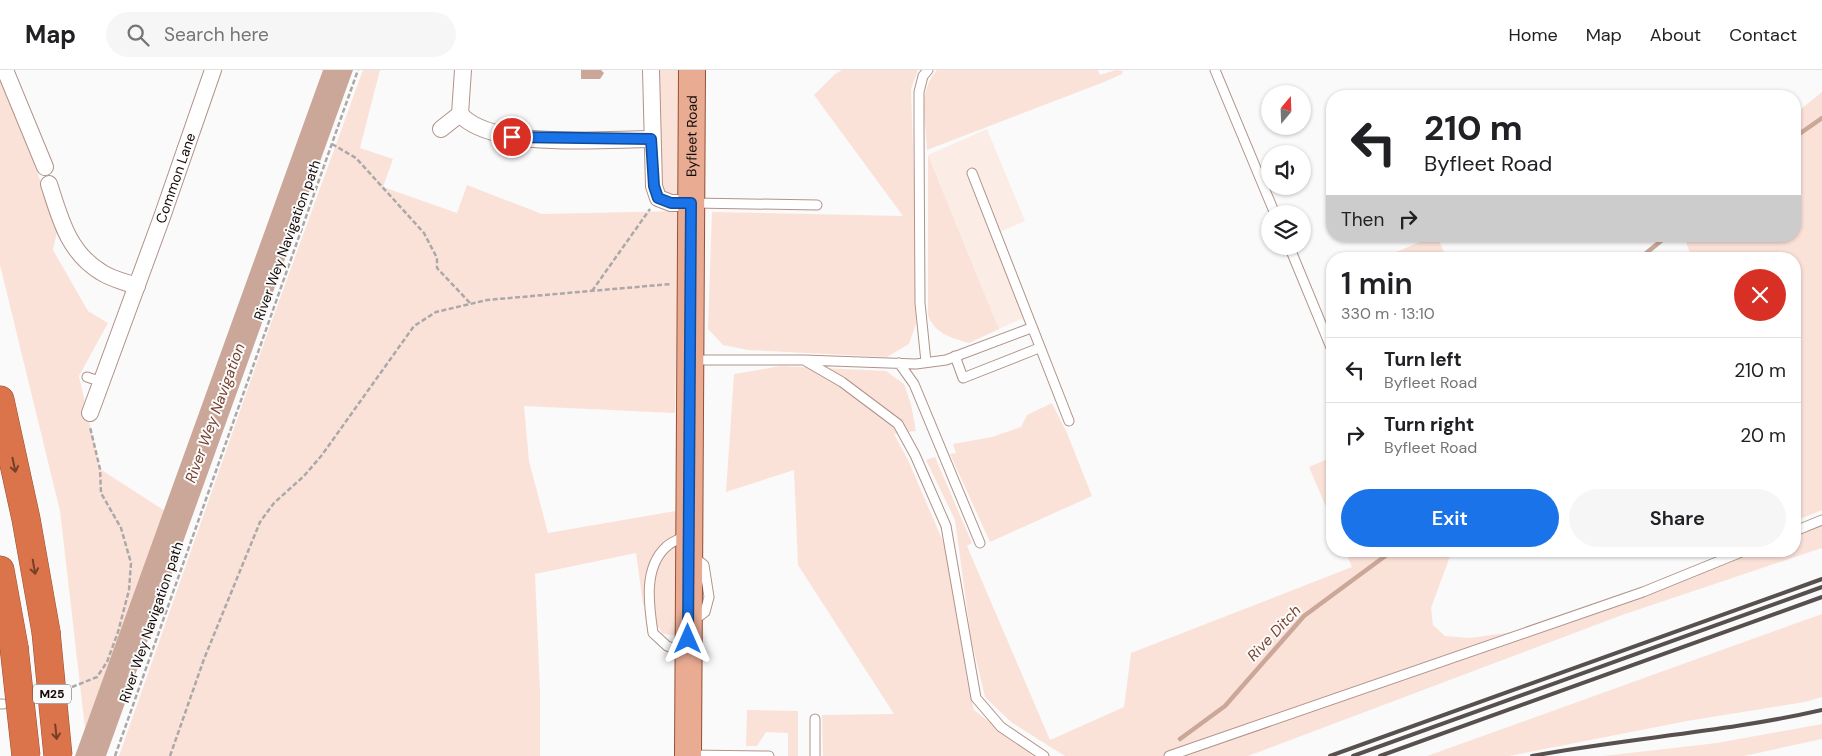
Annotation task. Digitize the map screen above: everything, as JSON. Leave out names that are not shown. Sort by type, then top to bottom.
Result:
[{"type":"highway","name":"M25","points":[[0,400],[26,519],[46,632],[58,756]]},
{"type":"highway","name":"M25","points":[[0,570],[14,647],[26,756]]},
{"type":"main road","name":"Byfleet Road","points":[[688,756],[692,70]]},
{"type":"street","points":[[5,70],[45,167]]},
{"type":"street","name":"Common Lane","points":[[90,413],[94,380],[137,286],[213,70]]},
{"type":"street","points":[[441,129],[460,114],[463,70]]},
{"type":"street","points":[[651,70],[651,139],[654,186],[658,198],[671,203],[691,203]]},
{"type":"street","points":[[460,114],[477,127],[498,135],[526,139],[651,139]]},
{"type":"street","points":[[49,184],[67,238],[84,260],[102,273],[137,286]]},
{"type":"lane","points":[[926,362],[920,303],[919,92],[923,76],[928,70]]},
{"type":"lane","points":[[1215,70],[1271,205]]},
{"type":"lane","points":[[972,173],[1030,328],[1069,421]]},
{"type":"lane","points":[[691,203],[816,205]]},
{"type":"lane","points":[[1293,255],[1326,335]]},
{"type":"lane","points":[[690,360],[926,362],[955,356],[1030,328]]},
{"type":"lane","points":[[955,356],[963,378],[1039,348]]},
{"type":"lane","points":[[804,360],[842,382],[898,424],[915,455],[946,526],[976,698],[1001,727],[1044,756]]},
{"type":"lane","points":[[899,363],[914,384],[980,543]]},
{"type":"lane","points":[[1801,529],[1822,520]]},
{"type":"lane","points":[[688,652],[667,646],[653,633],[648,594],[654,566],[665,547],[689,543]]},
{"type":"lane","points":[[1169,756],[1634,595],[1729,557]]},
{"type":"lane","points":[[815,719],[815,756]]},
{"type":"lane","points":[[688,756],[769,756]]},
{"type":"path","name":"River Wey Navigation path","points":[[115,756],[358,70]]},
{"type":"path","points":[[332,144],[356,158],[424,233],[437,258],[437,268],[471,304]]},
{"type":"path","points":[[592,291],[658,198]]},
{"type":"path","points":[[170,756],[204,659],[260,522],[274,503],[304,476],[322,455],[414,326],[436,312],[487,300],[690,282]]},
{"type":"path","points":[[90,413],[90,430],[100,469],[101,494],[121,528],[131,563],[130,590],[118,632],[106,662],[97,677]]},
{"type":"shaded area","points":[[363,70],[380,70],[360,148],[393,159],[383,187],[457,213],[467,185],[542,214],[679,211],[675,413],[524,406],[529,461],[548,533],[681,510],[677,633],[674,635],[663,634],[643,604],[636,553],[535,574],[540,690],[540,756],[119,756],[266,337]]},
{"type":"shaded area","points":[[651,70],[692,70],[691,186],[670,199],[658,198]]},
{"type":"shaded area","points":[[842,70],[918,70],[911,89],[916,236],[916,324],[909,344],[887,357],[748,350],[723,345],[708,329],[712,212],[903,216],[814,95],[835,74]]},
{"type":"shaded area","points":[[937,70],[1098,70],[1100,75],[1116,70],[1123,71],[1122,74],[1104,82],[927,150],[924,118],[925,97],[931,79]]},
{"type":"shaded area","points":[[0,75],[58,227],[53,250],[88,311],[108,323],[79,376],[100,469],[165,511],[85,728],[60,511],[0,265]]},
{"type":"shaded area","points":[[1822,92],[1822,510],[1801,519],[1801,252],[1690,252],[1686,242],[1801,242],[1801,109]]},
{"type":"shaded area","points":[[987,129],[1025,221],[998,233],[1032,314],[999,329],[928,155]]},
{"type":"shaded area","points":[[928,155],[999,329],[969,343],[944,334],[934,326],[928,315]]},
{"type":"shaded area","points":[[1420,242],[1440,242],[1444,252],[1396,252]]},
{"type":"shaded area","points":[[781,366],[886,371],[904,384],[911,404],[916,431],[894,434],[908,460],[945,546],[967,680],[974,710],[1033,756],[823,756],[822,715],[894,714],[798,565],[794,470],[726,492],[734,374]]},
{"type":"shaded area","points":[[1052,403],[1067,433],[1092,496],[990,542],[950,454],[956,453],[953,444],[992,437],[1021,427],[1027,415]]},
{"type":"shaded area","points":[[935,457],[972,543],[967,546],[1050,740],[1124,707],[1131,653],[1352,567],[1348,557],[1450,557],[1431,608],[1433,625],[1445,636],[1470,638],[1506,633],[1567,619],[1728,557],[1795,557],[1622,615],[1248,756],[1065,756],[1011,722],[985,697],[971,638],[955,520],[926,460]]},
{"type":"shaded area","points":[[1326,460],[1326,507],[1309,467]]},
{"type":"shaded area","points":[[1822,520],[1822,548],[1801,555],[1801,529]]},
{"type":"shaded area","points":[[1822,614],[1822,697],[1805,702],[1687,721],[1509,756],[1427,756]]},
{"type":"shaded area","points":[[747,710],[798,711],[798,756],[788,756],[788,733],[766,732],[757,746],[746,746]]},
{"type":"shaded area","points":[[1822,724],[1822,739],[1744,756],[1603,756],[1717,743]]},
{"type":"water","name":"River Wey Navigation","points":[[323,70],[353,70],[106,756],[75,756]]},
{"type":"water","points":[[581,70],[601,70],[604,73],[600,79],[581,79]]},
{"type":"waterway","name":"Rive Ditch","points":[[1801,133],[1822,118]]},
{"type":"waterway","name":"Rive Ditch","points":[[1648,252],[1660,242]]},
{"type":"waterway","name":"Rive Ditch","points":[[1180,739],[1225,706],[1304,616],[1384,557]]},
{"type":"railway","points":[[1330,756],[1822,579]]},
{"type":"railway","points":[[1353,756],[1822,587]]},
{"type":"railway","points":[[1380,756],[1822,597]]},
{"type":"railway","points":[[1532,756],[1750,724],[1822,710]]},
{"type":"route","points":[[512,137],[526,139],[651,139],[654,186],[658,198],[671,203],[691,203],[688,639]]}]
